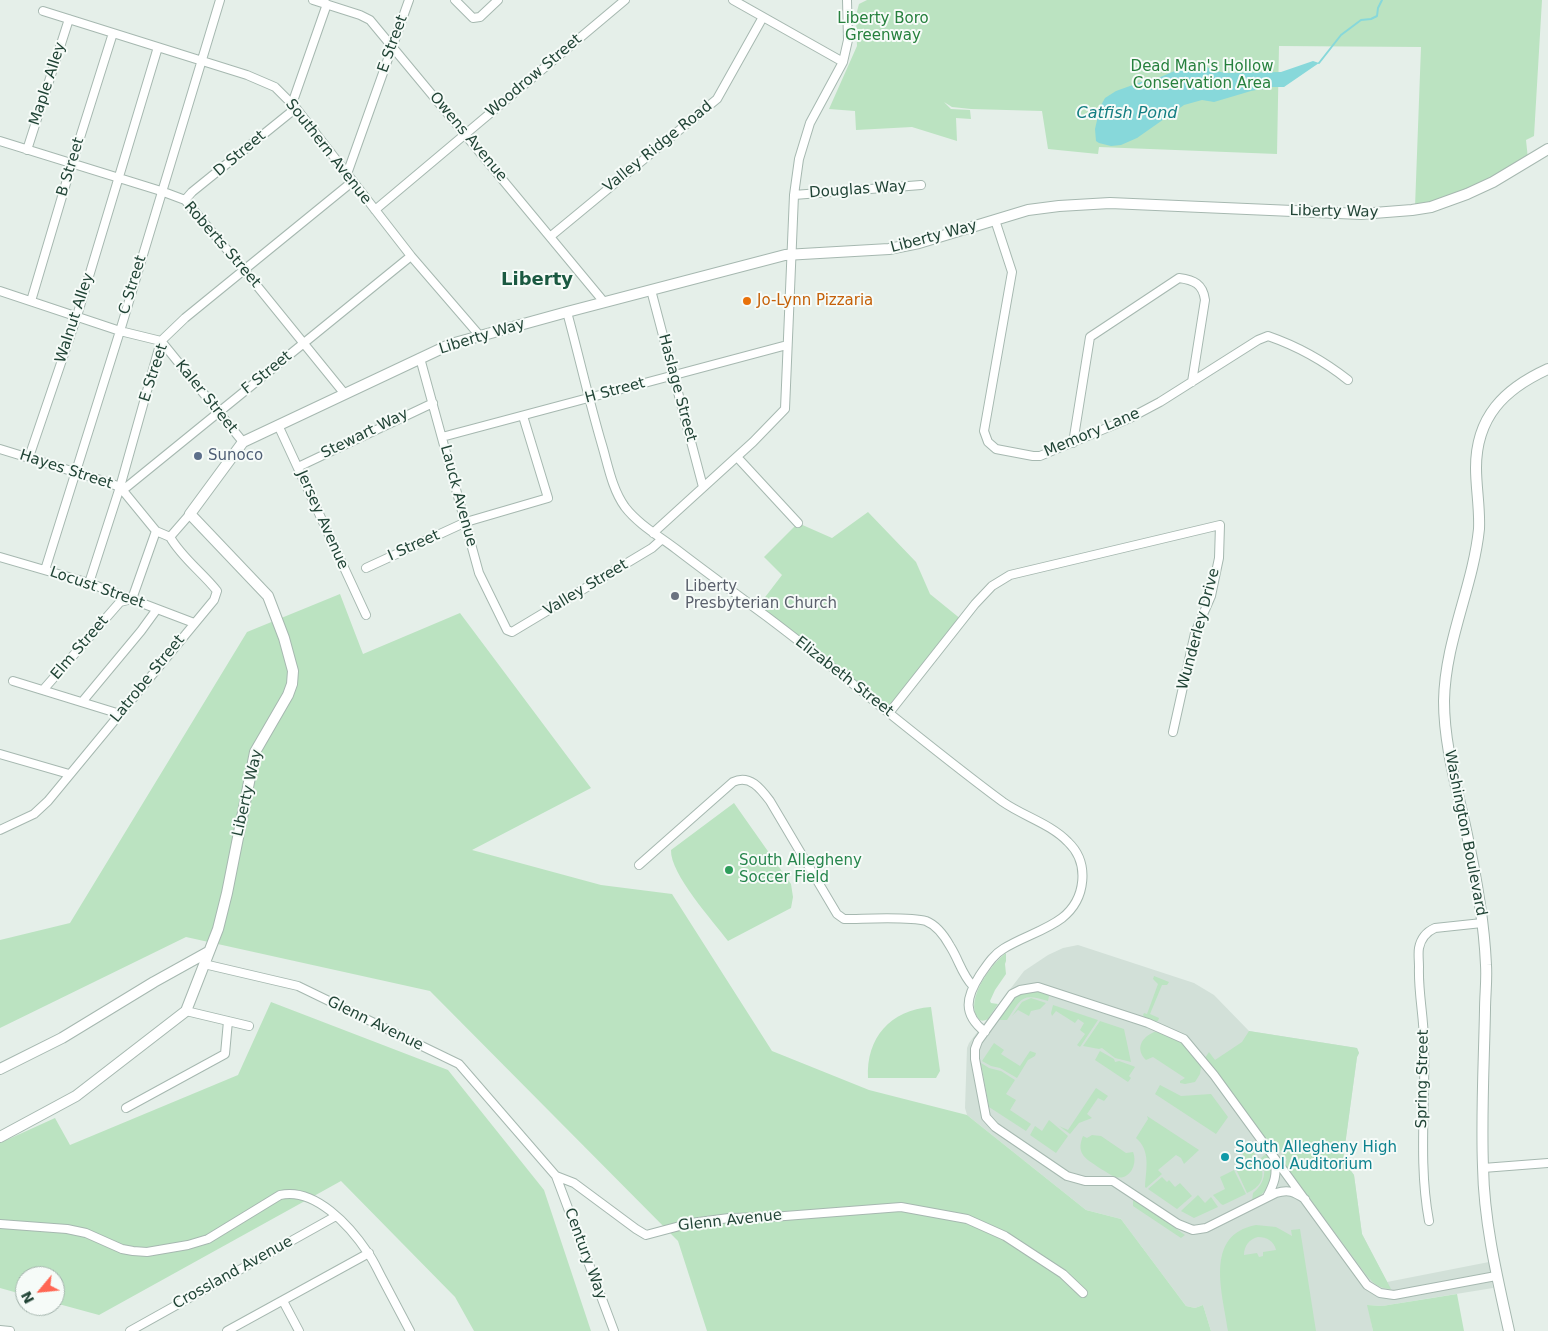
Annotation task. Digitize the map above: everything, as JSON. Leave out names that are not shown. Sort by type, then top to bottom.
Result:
[{"type":"street","name":"C Street","points":[[44,570],[120,331],[200,60],[220,0]]},
{"type":"street","name":"Owens Avenue","points":[[313,0],[370,20],[604,302]]},
{"type":"street","name":"E Street","points":[[347,174],[409,0]]},
{"type":"street","points":[[455,0],[473,18],[480,17],[498,0]]},
{"type":"street","name":"Woodrow Street","points":[[375,210],[625,0]]},
{"type":"street","points":[[733,0],[843,62]]},
{"type":"street","points":[[653,533],[753,442],[784,409],[794,194],[799,160],[810,124],[843,62],[848,40],[847,0]]},
{"type":"street","points":[[294,106],[328,4]]},
{"type":"street","name":"Southern Avenue","points":[[43,11],[200,60],[276,87],[294,106],[411,256],[480,336]]},
{"type":"street","name":"Valley Ridge Road","points":[[551,236],[717,99],[763,17]]},
{"type":"street","name":"Maple Alley","points":[[28,150],[69,19]]},
{"type":"street","name":"B Street","points":[[31,301],[113,33]]},
{"type":"street","points":[[118,178],[158,47]]},
{"type":"street","name":"D Street","points":[[185,200],[294,106]]},
{"type":"street","name":"Roberts Street","points":[[0,141],[185,200],[344,393]]},
{"type":"street","name":"Liberty Way","points":[[186,1011],[218,929],[255,752],[288,695],[292,684],[293,671],[284,638],[268,596],[190,514],[243,442],[451,344],[604,302],[792,254],[889,249],[919,243],[1028,210],[1080,204],[1110,203],[1361,214],[1412,210],[1431,207],[1467,194],[1492,182],[1548,149]]},
{"type":"street","name":"Walnut Alley","points":[[29,457],[77,316],[118,178]]},
{"type":"street","name":"E Street","points":[[89,583],[121,489],[161,341],[185,318],[352,182]]},
{"type":"street","name":"Douglas Way","points":[[794,194],[921,185]]},
{"type":"street","name":"Memory Lane","points":[[994,220],[1012,272],[984,432],[988,442],[996,449],[1033,456],[1051,452],[1073,443],[1128,419],[1160,402],[1258,340],[1268,336],[1321,361],[1348,380]]},
{"type":"street","name":"F Street","points":[[121,489],[411,256]]},
{"type":"street","points":[[1073,443],[1090,337],[1179,278],[1189,279],[1198,283],[1204,293],[1204,310],[1192,382]]},
{"type":"street","name":"Haslage Street","points":[[651,290],[703,487]]},
{"type":"street","points":[[0,291],[120,331],[161,341]]},
{"type":"street","name":"Elizabeth Street","points":[[567,312],[612,480],[626,508],[653,533],[776,624],[1006,804],[1057,833],[1069,842],[1077,854],[1082,867],[1082,887],[1070,910],[1055,923],[1003,949],[992,958],[973,986]]},
{"type":"street","name":"Kaler Street","points":[[161,341],[243,442]]},
{"type":"street","name":"H Street","points":[[442,437],[787,345]]},
{"type":"street","name":"Lauck Avenue","points":[[420,358],[479,573],[507,630]]},
{"type":"street","name":"Washington Boulevard","points":[[1509,1331],[1496,1276],[1483,1168],[1486,966],[1482,923],[1476,878],[1446,735],[1444,700],[1446,674],[1455,628],[1474,559],[1479,528],[1479,499],[1476,471],[1479,442],[1484,425],[1502,398],[1520,384],[1548,369]]},
{"type":"street","name":"Stewart Way","points":[[298,466],[433,403]]},
{"type":"street","name":"I Street","points":[[366,568],[466,522],[548,498],[523,416]]},
{"type":"street","name":"Jersey Avenue","points":[[278,425],[366,615]]},
{"type":"street","name":"Hayes Street","points":[[0,448],[76,472],[121,489],[156,531],[170,537]]},
{"type":"street","points":[[737,457],[798,523]]},
{"type":"street","points":[[170,537],[190,514]]},
{"type":"street","name":"Wunderley Drive","points":[[889,712],[975,604],[992,586],[1010,576],[1220,525],[1219,558],[1211,596],[1195,633],[1173,732]]},
{"type":"street","points":[[132,599],[156,531]]},
{"type":"street","name":"Latrobe Street","points":[[0,830],[34,814],[48,801],[214,600],[217,591],[208,579],[189,563],[170,537]]},
{"type":"street","name":"Valley Street","points":[[507,630],[512,632],[652,548],[662,539]]},
{"type":"street","name":"Locust Street","points":[[0,557],[89,583],[194,623]]},
{"type":"street","name":"Elm Street","points":[[43,690],[120,602],[132,599]]},
{"type":"street","points":[[82,702],[158,609]]},
{"type":"street","points":[[13,682],[120,714]]},
{"type":"street","points":[[0,754],[69,774]]},
{"type":"street","points":[[639,865],[734,782],[739,779],[748,780],[760,788],[770,801],[838,914],[844,919],[908,919],[927,922],[941,933],[951,948],[965,978],[973,986],[969,994],[968,1006],[971,1018],[976,1026],[985,1032]]},
{"type":"street","name":"Spring Street","points":[[1429,1221],[1425,1199],[1422,1139],[1424,1044],[1423,1016],[1418,977],[1419,948],[1423,937],[1428,931],[1435,928],[1482,923]]},
{"type":"street","points":[[0,1069],[62,1038],[154,982],[208,952]]},
{"type":"street","name":"Glenn Avenue","points":[[204,964],[298,986],[459,1064],[556,1176],[574,1183],[636,1230],[646,1235],[691,1223],[729,1218],[772,1217],[901,1207],[967,1219],[1005,1236],[1063,1274],[1083,1293]]},
{"type":"street","points":[[1305,1199],[1294,1192],[1285,1190],[1206,1228],[1193,1230],[1178,1224],[1113,1181],[1085,1181],[1067,1176],[995,1127],[986,1117],[975,1049],[1012,994],[1020,990],[1038,987],[1164,1030],[1184,1039],[1194,1050],[1305,1199],[1367,1284],[1380,1293],[1394,1295],[1496,1276]]},
{"type":"street","points":[[0,1137],[76,1096],[186,1011],[249,1026]]},
{"type":"street","points":[[126,1108],[225,1054],[228,1021]]},
{"type":"street","points":[[1267,1197],[1275,1179],[1276,1167],[1274,1158]]},
{"type":"street","points":[[1483,1168],[1548,1163]]},
{"type":"street","name":"Century Way","points":[[556,1176],[614,1331]]},
{"type":"street","points":[[0,1224],[67,1229],[86,1233],[122,1249],[133,1252],[146,1252],[188,1246],[208,1239],[280,1195],[289,1192],[315,1200],[336,1216],[368,1253],[410,1331]]},
{"type":"street","name":"Crossland Avenue","points":[[130,1331],[336,1216]]},
{"type":"street","points":[[227,1331],[368,1253]]},
{"type":"street","points":[[283,1301],[299,1331]]},
{"type":"street","points":[[0,1330],[10,1331]]},
{"type":"shaded area","points":[[1078,945],[1194,983],[1214,995],[1249,1031],[1357,1048],[1359,1053],[1343,1160],[1354,1175],[1362,1234],[1387,1282],[1489,1262],[1493,1288],[1382,1306],[1368,1305],[1373,1331],[1211,1331],[1203,1305],[1195,1308],[1186,1306],[1121,1219],[1086,1210],[967,1115],[965,1108],[967,1048],[969,1043],[1024,971],[1048,955],[1063,948]]},
{"type":"green space","name":"Dead Man's Hollow Conservation Area","points":[[867,0],[1542,0],[1534,136],[1526,140],[1528,159],[1485,183],[1415,207],[1421,47],[1279,46],[1277,154],[1099,147],[1098,154],[1048,149],[1042,111],[971,109],[952,107],[944,102],[951,109],[970,110],[971,119],[956,118],[957,141],[912,127],[856,130],[855,111],[829,109],[857,46],[856,15],[859,4]]},
{"type":"green space","points":[[868,512],[916,562],[930,594],[962,620],[889,713],[756,609],[782,575],[764,557],[798,523],[832,538]]},
{"type":"green space","points":[[340,594],[363,654],[460,613],[591,788],[472,850],[601,885],[672,894],[772,1051],[869,1090],[967,1115],[1086,1210],[1121,1219],[1186,1306],[1195,1308],[1203,1305],[1211,1331],[707,1331],[678,1241],[430,991],[186,937],[0,1028],[0,940],[70,923],[247,632]]},
{"type":"green space","name":"South Allegheny Soccer Field","points":[[734,803],[791,884],[793,897],[791,908],[728,941],[703,910],[677,872],[671,850]]},
{"type":"green space","points":[[1006,953],[1006,974],[990,1001],[991,1003],[998,1004],[988,1019],[981,1021],[975,1010],[974,1002],[977,992],[987,973]]},
{"type":"green space","points":[[1154,976],[1169,982],[1167,985],[1162,985],[1150,1014],[1159,1018],[1158,1021],[1154,1022],[1146,1019],[1143,1015],[1144,1013],[1147,1014],[1158,984],[1153,979]]},
{"type":"green space","points":[[1036,991],[1047,993],[1049,996],[1048,1001],[1032,997],[1023,999],[1007,1020],[998,1020],[1005,1008],[1017,996]]},
{"type":"green space","points":[[1031,998],[1046,1003],[1040,1009],[1031,1011],[1029,1016],[1018,1010],[1012,1016],[1022,1002]]},
{"type":"green space","points":[[271,1002],[448,1070],[544,1190],[591,1331],[474,1331],[455,1297],[341,1181],[99,1315],[65,1306],[65,1266],[15,1266],[15,1292],[0,1288],[0,1143],[55,1118],[70,1145],[238,1075]]},
{"type":"green space","points":[[1053,1005],[1098,1020],[1080,1047],[1077,1045],[1085,1034],[1080,1030],[1084,1023],[1078,1019],[1075,1023],[1056,1011],[1052,1016]]},
{"type":"green space","points":[[931,1007],[940,1071],[936,1078],[868,1078],[871,1050],[883,1029],[893,1020],[904,1014],[916,1009]]},
{"type":"green space","points":[[1100,1021],[1124,1029],[1131,1062],[1115,1058],[1102,1048],[1083,1046]]},
{"type":"green space","points":[[1249,1031],[1357,1048],[1359,1053],[1343,1160],[1354,1175],[1362,1234],[1391,1289],[1378,1286],[1367,1276],[1283,1162],[1287,1160],[1275,1143],[1270,1146],[1205,1058],[1209,1052],[1215,1060],[1242,1042]]},
{"type":"green space","points":[[1154,1032],[1168,1035],[1182,1043],[1193,1054],[1201,1067],[1200,1074],[1195,1082],[1180,1083],[1185,1078],[1153,1057],[1146,1060],[1141,1052],[1141,1044],[1149,1034]]},
{"type":"green space","points":[[994,1043],[1004,1050],[1001,1054],[1020,1066],[1030,1051],[1036,1053],[1035,1056],[1028,1060],[1017,1078],[1000,1068],[982,1061]]},
{"type":"green space","points":[[1100,1051],[1114,1059],[1115,1062],[1119,1061],[1135,1067],[1129,1076],[1131,1078],[1128,1082],[1095,1060]]},
{"type":"green space","points":[[981,1063],[989,1068],[1001,1071],[1015,1080],[1006,1094],[1016,1100],[1010,1110],[1031,1124],[1026,1131],[989,1107]]},
{"type":"green space","points":[[1160,1085],[1181,1096],[1211,1094],[1228,1117],[1216,1134],[1155,1094]]},
{"type":"green space","points":[[1096,1088],[1108,1096],[1104,1101],[1098,1098],[1087,1114],[1092,1118],[1079,1123],[1070,1134],[1059,1126],[1068,1130]]},
{"type":"green space","points":[[1147,1116],[1199,1150],[1184,1164],[1181,1158],[1176,1155],[1158,1170],[1162,1174],[1146,1188],[1146,1154],[1141,1143],[1136,1138],[1148,1119]]},
{"type":"green space","points":[[1049,1120],[1068,1136],[1056,1153],[1030,1135],[1035,1126],[1042,1131]]},
{"type":"green space","points":[[1092,1135],[1101,1136],[1126,1153],[1133,1152],[1134,1162],[1129,1174],[1120,1178],[1115,1177],[1084,1156],[1080,1148],[1083,1136],[1087,1138]]},
{"type":"green space","points":[[1248,1144],[1260,1164],[1262,1177],[1260,1183],[1247,1193],[1235,1167],[1246,1162],[1242,1153]]},
{"type":"green space","points":[[1267,1153],[1272,1167],[1271,1181],[1264,1192],[1252,1201],[1253,1193],[1264,1177],[1261,1158]]},
{"type":"green space","points":[[1234,1170],[1246,1194],[1223,1205],[1213,1195],[1225,1189],[1220,1177]]},
{"type":"green space","points":[[1162,1177],[1167,1182],[1169,1180],[1175,1187],[1180,1183],[1192,1196],[1177,1209],[1148,1189]]},
{"type":"green space","points":[[1198,1195],[1205,1203],[1211,1197],[1218,1207],[1194,1218],[1181,1211]]},
{"type":"green space","points":[[1134,1200],[1185,1235],[1181,1238],[1133,1206]]},
{"type":"green space","points":[[1256,1225],[1276,1227],[1292,1236],[1291,1230],[1300,1229],[1316,1331],[1228,1331],[1220,1268],[1223,1253],[1229,1241],[1239,1231]],"holes":[[[1261,1237],[1272,1242],[1276,1250],[1263,1252],[1263,1256],[1259,1257],[1257,1253],[1244,1255],[1246,1246],[1250,1241]]]},
{"type":"green space","points":[[1457,1294],[1464,1331],[1373,1331],[1367,1305],[1382,1306]]},
{"type":"water","name":"Catfish Pond","points":[[1313,61],[1319,63],[1284,87],[1251,91],[1214,102],[1202,100],[1184,105],[1137,138],[1121,145],[1111,146],[1096,141],[1095,129],[1100,107],[1105,98],[1116,91],[1188,68],[1207,67],[1226,73],[1281,72]]},
{"type":"waterway","points":[[1319,63],[1341,35],[1361,20],[1377,16],[1382,0]]},
{"type":"place","name":"Jo-Lynn Pizzaria","points":[[747,301]]},
{"type":"place","name":"Sunoco","points":[[198,456]]},
{"type":"place","name":"Liberty Presbyterian Church","points":[[675,596]]},
{"type":"place","name":"South Allegheny Soccer Field","points":[[729,870]]},
{"type":"place","name":"South Allegheny High School Auditorium","points":[[1225,1157]]},
{"type":"district","name":"Liberty","points":[[537,280]]},
{"type":"park label","name":"Liberty Boro Greenway","points":[[883,28]]}]
